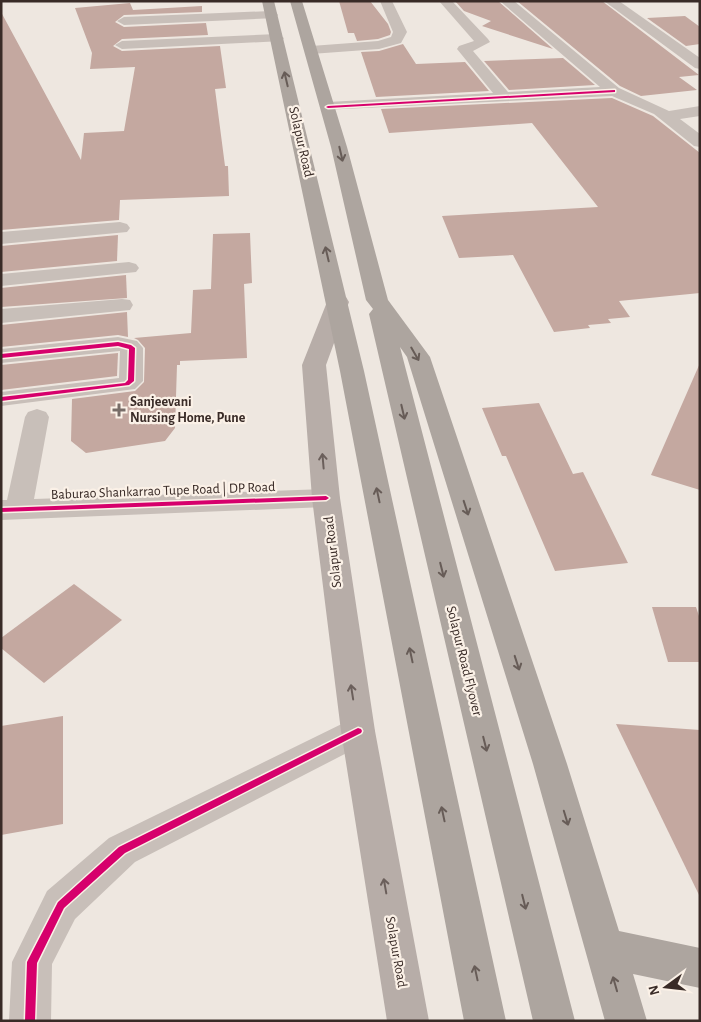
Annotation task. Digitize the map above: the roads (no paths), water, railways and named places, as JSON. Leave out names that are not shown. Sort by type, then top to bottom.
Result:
[{"type":"highway","points":[[296,1],[328,106],[377,300],[418,357],[550,764],[626,1021]]},
{"type":"highway","name":"Solapur Road","points":[[270,8],[338,302]]},
{"type":"highway","name":"Solapur Road Flyover","points":[[377,300],[554,1021]]},
{"type":"highway","points":[[338,302],[485,1021]]},
{"type":"highway","points":[[605,948],[700,968]]},
{"type":"main road","name":"Solapur Road","points":[[338,302],[314,365],[326,498],[358,731],[408,1021]]},
{"type":"street","points":[[311,50],[379,45],[396,40],[400,32],[386,1]]},
{"type":"street","points":[[445,1],[483,42],[464,49],[505,98]]},
{"type":"street","points":[[506,1],[614,91],[666,116],[700,142]]},
{"type":"street","points":[[610,1],[700,65]]},
{"type":"street","points":[[124,21],[270,8]]},
{"type":"street","points":[[122,45],[277,38]]},
{"type":"street","points":[[328,106],[614,91]]},
{"type":"street","points":[[666,116],[700,111]]},
{"type":"street","points":[[1,238],[120,228]]},
{"type":"street","points":[[1,280],[129,268]]},
{"type":"street","points":[[1,316],[122,305]]},
{"type":"street","points":[[1,356],[118,344],[132,348],[131,381],[128,384],[1,399]]},
{"type":"street","points":[[10,510],[37,417]]},
{"type":"street","name":"Baburao Shankarrao Tupe Road | DP Road","points":[[10,510],[326,498]]},
{"type":"street","points":[[30,1021],[32,962],[61,906],[122,850],[358,731]]},
{"type":"place","name":"Sanjeevani Nursing Home, Pune","points":[[119,410]]}]
